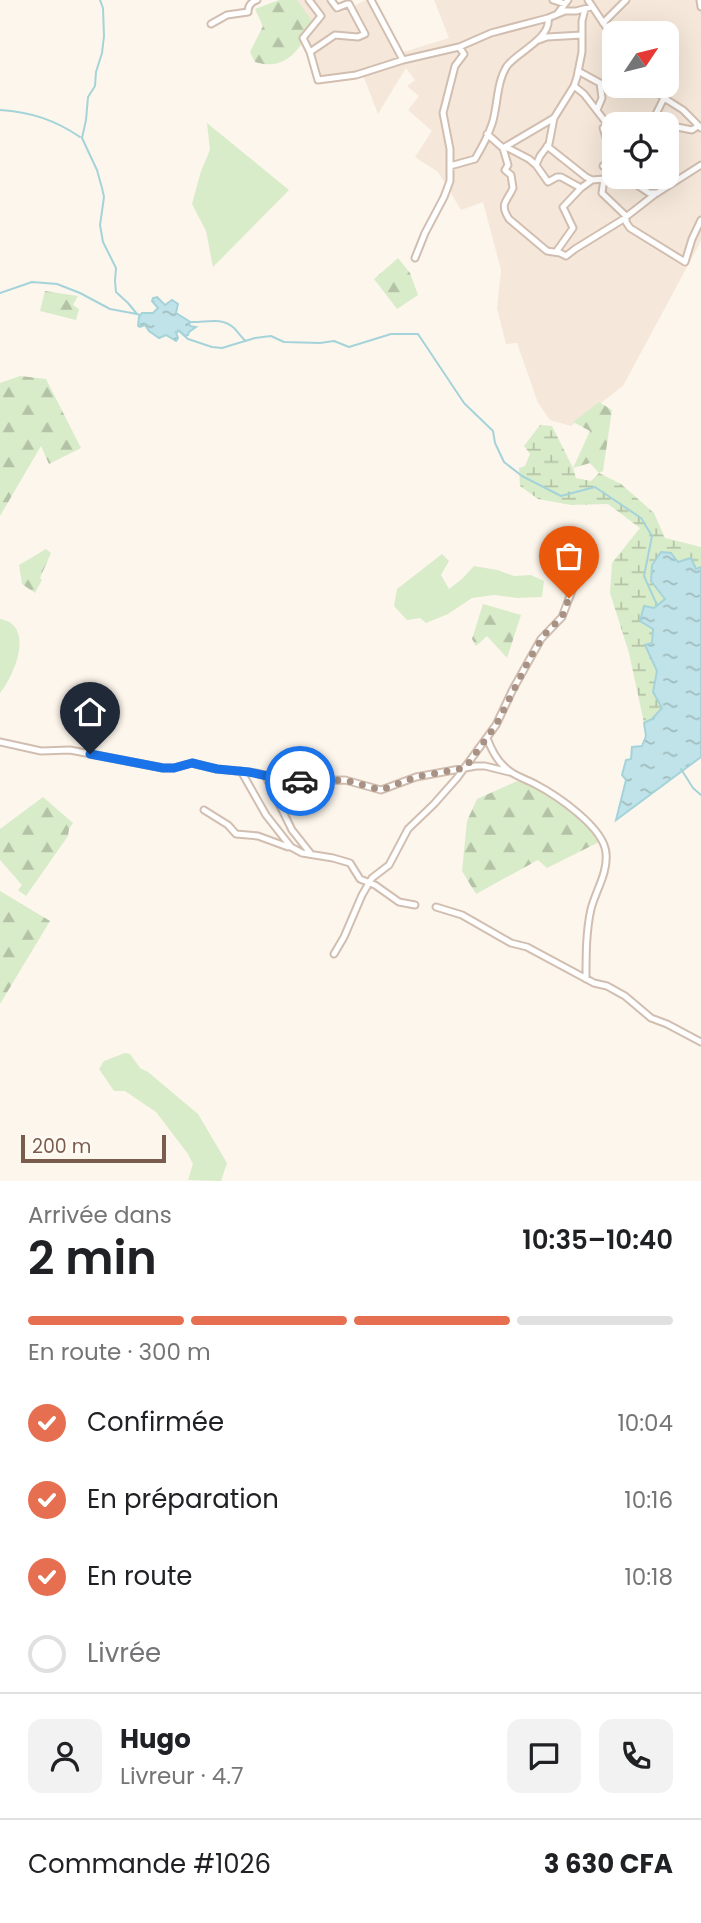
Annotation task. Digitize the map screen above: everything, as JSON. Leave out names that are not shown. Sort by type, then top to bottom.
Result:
[{"type":"street","points":[[211,24],[227,15],[248,12],[252,2],[257,0]]},
{"type":"street","points":[[309,0],[321,16]]},
{"type":"street","points":[[331,0],[337,8]]},
{"type":"street","points":[[371,0],[403,60]]},
{"type":"street","points":[[553,0],[566,2],[556,15]]},
{"type":"street","points":[[606,21],[626,0]]},
{"type":"street","points":[[700,0],[701,7]]},
{"type":"street","points":[[310,52],[335,35],[360,37],[365,34],[346,4],[321,16],[303,38],[318,80],[356,75],[403,60],[459,47],[491,33],[548,18],[589,3]]},
{"type":"street","points":[[589,3],[602,21]]},
{"type":"street","points":[[536,165],[547,146],[554,118],[574,86],[583,35],[582,21],[589,3]]},
{"type":"street","points":[[450,166],[475,159],[492,124],[506,67],[539,40],[549,25],[548,18]]},
{"type":"street","points":[[539,40],[583,35]]},
{"type":"street","points":[[415,258],[450,181],[450,149],[443,113],[455,66],[464,54],[459,47]]},
{"type":"street","points":[[578,71],[600,83],[602,98],[597,110]]},
{"type":"street","points":[[574,86],[602,117]]},
{"type":"street","points":[[587,98],[601,87]]},
{"type":"street","points":[[657,112],[664,98],[684,110],[699,127],[692,130],[679,128]]},
{"type":"street","points":[[504,147],[554,118]]},
{"type":"street","points":[[487,134],[504,147],[529,159],[548,182],[557,177],[581,187]]},
{"type":"street","points":[[547,146],[592,180]]},
{"type":"street","points":[[504,147],[508,164],[505,170],[511,175],[513,188],[503,206],[506,214],[546,251],[566,257],[575,248],[603,233],[701,165]]},
{"type":"street","points":[[564,179],[566,162]]},
{"type":"street","points":[[556,252],[573,228],[563,207],[581,187],[592,180],[604,179],[602,193],[626,216],[630,228],[685,262],[701,220]]},
{"type":"street","points":[[644,189],[657,193]]},
{"type":"street","points":[[334,954],[372,877],[388,865],[409,827],[439,799],[496,725],[541,639],[562,617],[573,588]]},
{"type":"street","points":[[486,738],[509,772]]},
{"type":"street","points":[[0,742],[41,751],[70,750],[163,768],[192,763],[290,781],[345,780],[381,790],[416,777],[465,768],[485,766],[509,772],[565,802],[591,826],[605,847],[607,855],[604,877],[595,894],[590,914],[586,979]]},
{"type":"street","points":[[241,771],[266,815],[291,848]]},
{"type":"street","points":[[265,775],[292,830],[311,854]]},
{"type":"street","points":[[204,810],[228,825],[236,834],[258,836],[300,853],[350,863],[358,877],[399,902],[415,905]]},
{"type":"street","points":[[436,907],[462,915],[511,943],[527,947],[586,979],[607,986],[625,996],[651,1018],[701,1042]]},
{"type":"shaded area","points":[[295,0],[328,0],[337,14],[370,0],[400,53],[449,38],[434,0],[701,0],[701,241],[623,386],[571,426],[550,420],[538,403],[517,343],[506,344],[497,308],[501,270],[483,202],[461,210],[438,172],[415,157],[432,131],[408,110],[419,96],[407,86],[415,80],[406,68],[378,114],[363,75],[320,82],[303,47],[314,27]]},
{"type":"green space","points":[[279,0],[297,0],[314,24],[298,49],[284,61],[276,64],[255,62],[250,52],[263,26],[255,9]]},
{"type":"green space","points":[[207,123],[289,190],[213,267],[206,231],[192,204],[210,150]]},
{"type":"green space","points":[[398,258],[410,273],[418,295],[397,309],[374,279]]},
{"type":"green space","points":[[45,291],[78,296],[73,305],[79,309],[76,320],[40,311]]},
{"type":"green space","points":[[20,376],[46,379],[81,448],[49,464],[41,446],[0,516],[0,383]]},
{"type":"green space","points":[[599,402],[612,410],[603,471],[599,473],[590,463],[573,468],[590,431],[573,422]]},
{"type":"green space","points":[[540,425],[552,426],[576,478],[591,481],[599,473],[621,484],[654,513],[665,538],[701,547],[701,567],[696,569],[693,562],[651,581],[665,599],[654,609],[652,643],[645,646],[657,671],[653,692],[662,708],[644,723],[629,653],[610,593],[612,563],[640,528],[608,504],[571,505],[538,499],[520,486],[519,468],[525,466],[530,454],[524,446]]},
{"type":"green space","points":[[46,549],[51,553],[35,593],[22,584],[19,565]]},
{"type":"green space","points":[[442,554],[449,561],[441,575],[449,589],[474,566],[514,576],[531,575],[544,581],[542,597],[494,595],[472,598],[448,614],[426,623],[420,618],[407,620],[394,606],[397,589]]},
{"type":"green space","points":[[483,604],[521,615],[507,658],[487,636],[476,646],[472,639]]},
{"type":"green space","points":[[0,619],[11,623],[20,641],[16,664],[0,693]]},
{"type":"green space","points":[[524,778],[565,802],[601,841],[547,868],[538,860],[476,894],[462,871],[467,821],[477,799]]},
{"type":"green space","points":[[43,797],[73,823],[68,836],[26,896],[18,890],[22,885],[0,860],[0,829]]},
{"type":"green space","points":[[0,891],[50,921],[0,1004]]},
{"type":"green space","points":[[125,1053],[130,1054],[140,1068],[198,1114],[227,1163],[221,1181],[188,1180],[193,1164],[156,1112],[125,1091],[114,1091],[99,1069],[104,1061]]},
{"type":"water","points":[[157,297],[165,305],[172,300],[178,304],[176,313],[189,321],[190,326],[196,327],[185,336],[180,331],[176,332],[176,341],[166,335],[159,338],[145,325],[138,326],[142,313],[153,313],[158,308],[152,301]]},
{"type":"water","points":[[661,552],[671,553],[678,562],[691,558],[696,569],[701,567],[701,757],[616,820],[626,780],[622,775],[626,760],[631,759],[632,747],[642,746],[646,736],[644,723],[662,708],[653,692],[657,671],[645,645],[652,643],[653,629],[640,621],[644,606],[654,608],[665,599],[651,581],[652,565]]},
{"type":"waterway","points":[[100,0],[103,8],[102,53],[95,86],[88,97],[82,138],[97,170],[104,197],[100,225],[103,242],[116,268],[116,292],[140,315]]},
{"type":"waterway","points":[[0,110],[42,118],[80,137]]},
{"type":"waterway","points":[[0,293],[32,282],[57,284],[110,309],[137,314]]},
{"type":"waterway","points":[[190,322],[224,322],[246,341]]},
{"type":"waterway","points":[[178,330],[188,339],[222,348],[271,336],[284,342],[334,341],[349,347],[391,334],[418,334],[464,403],[493,431],[495,443],[504,462],[522,476],[561,496],[595,487],[641,518],[652,536],[644,576],[657,605]]},
{"type":"waterway","points":[[681,769],[701,795]]},
{"type":"way so far","points":[[300,781],[345,780],[381,790],[416,777],[465,768],[496,725],[530,658],[544,635],[562,617],[569,598]]},
{"type":"route","points":[[90,754],[163,768],[192,763],[300,781]]}]
